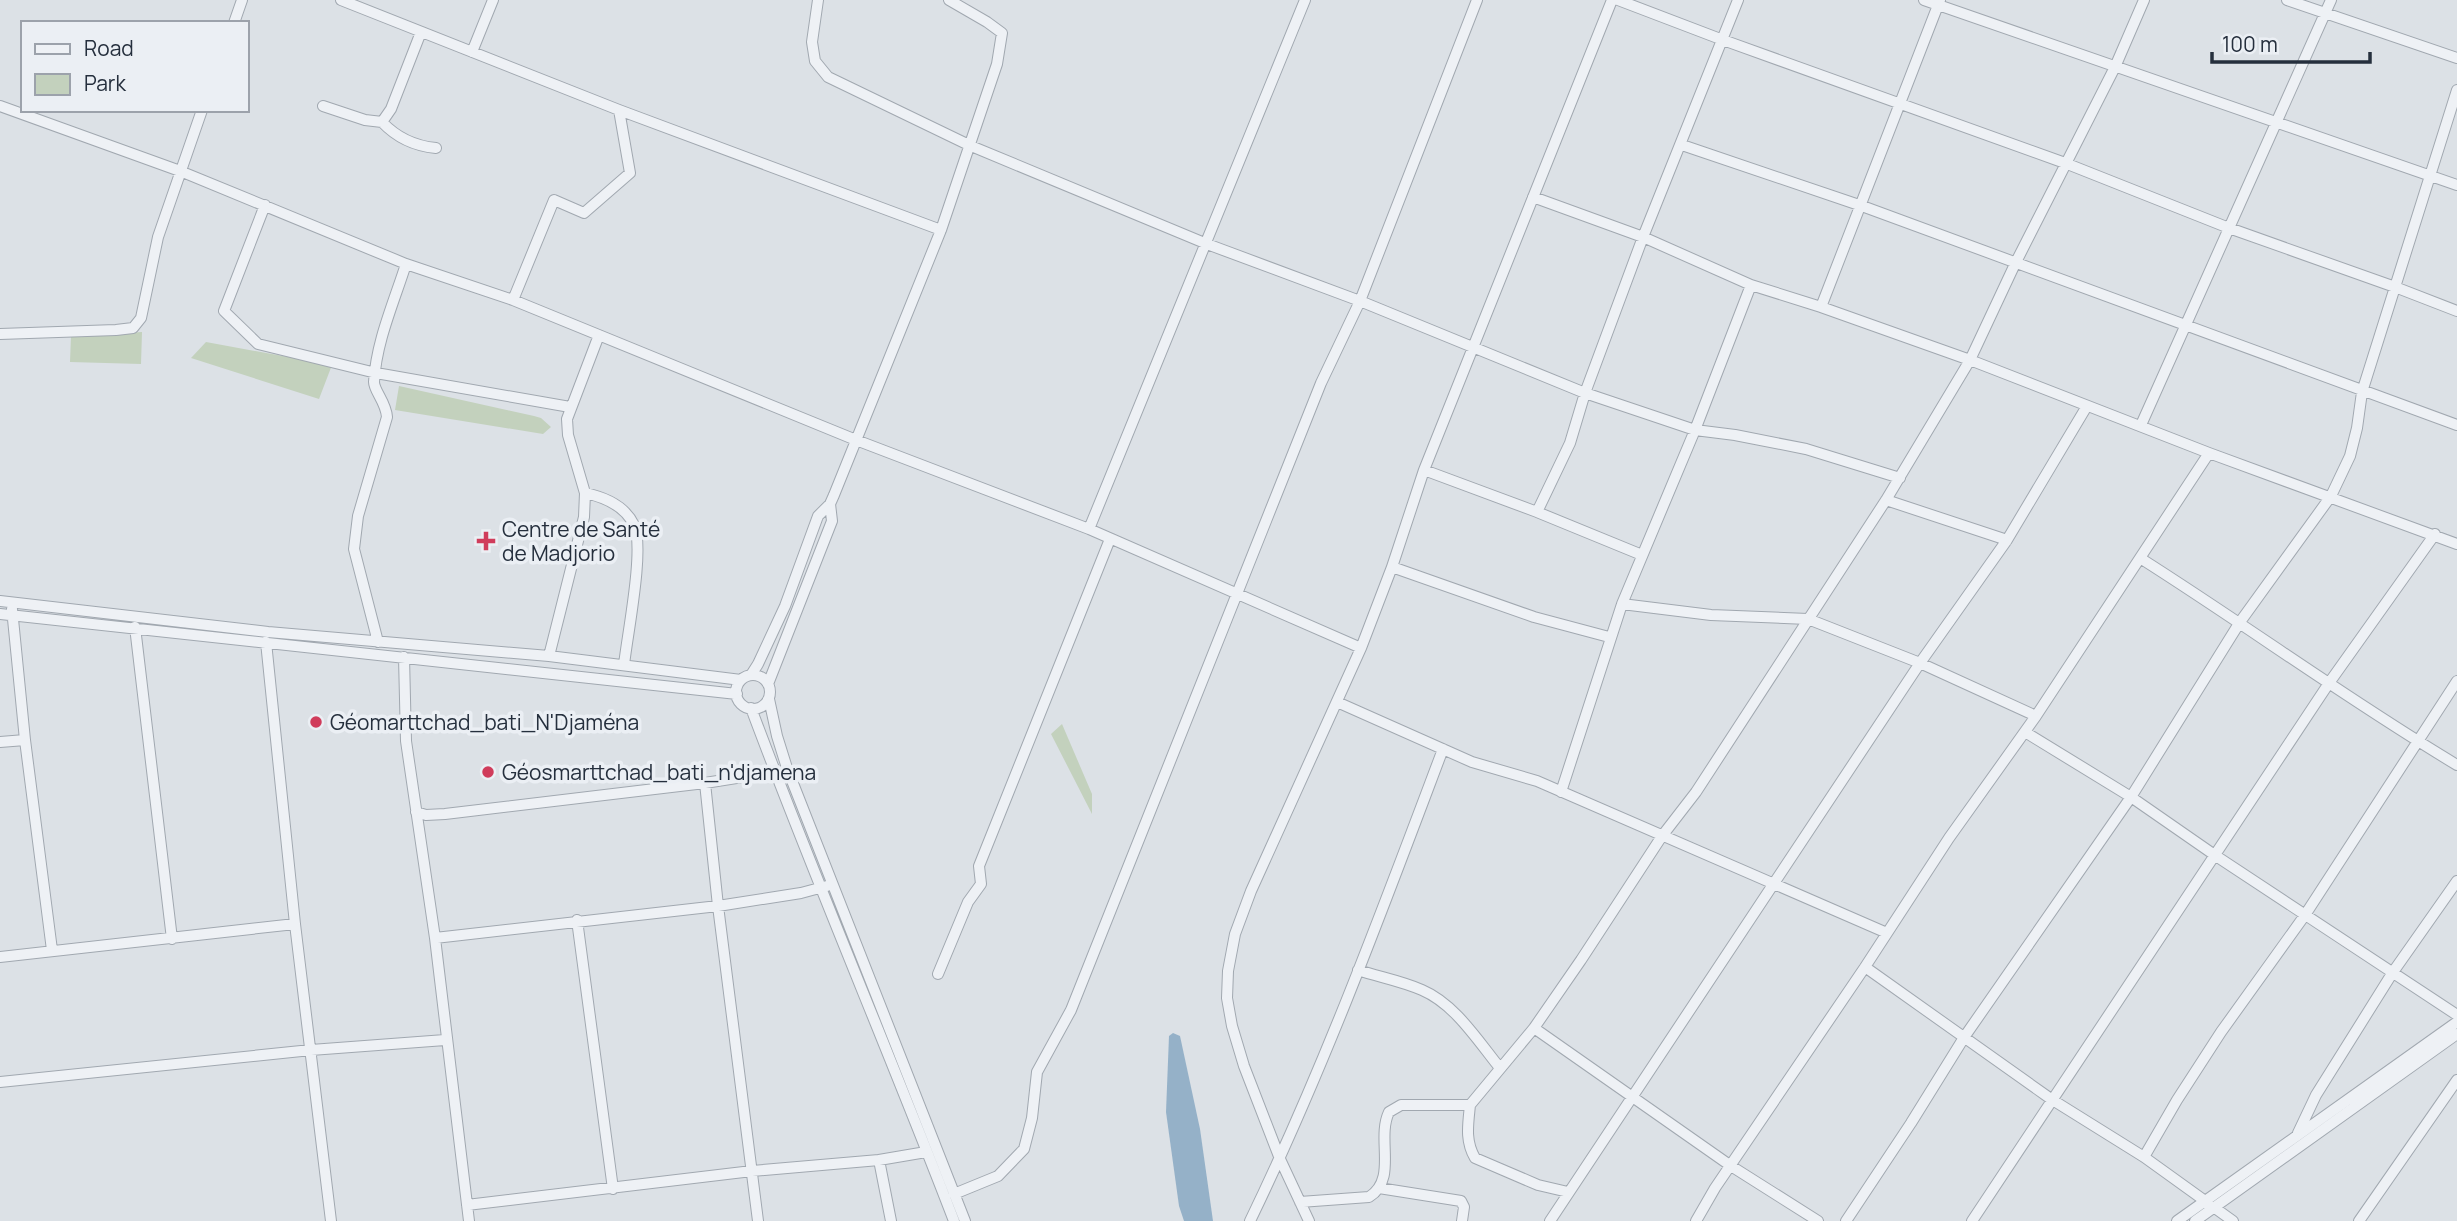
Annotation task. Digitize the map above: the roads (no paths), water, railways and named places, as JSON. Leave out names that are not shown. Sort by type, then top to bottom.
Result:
[{"type":"street","points":[[235,21],[242,0]]},
{"type":"street","points":[[341,0],[620,110],[941,230]]},
{"type":"street","points":[[472,52],[493,0]]},
{"type":"street","points":[[818,0],[812,42],[815,61],[828,77],[971,146],[1207,244],[1360,301],[1586,393],[1695,430],[1806,449],[1900,478]]},
{"type":"street","points":[[769,699],[761,706],[751,708],[742,704],[737,694],[738,684],[746,678],[785,606],[818,516],[830,504],[941,230],[997,64],[1002,33],[949,0]]},
{"type":"street","points":[[1089,529],[1305,0]]},
{"type":"street","points":[[954,1194],[998,1176],[1024,1149],[1032,1118],[1037,1072],[1071,1010],[1321,383],[1360,301],[1477,0]]},
{"type":"street","points":[[1309,1221],[1280,1159],[1244,1066],[1232,1026],[1227,998],[1234,934],[1361,648],[1392,567],[1424,470],[1612,0]]},
{"type":"street","points":[[1618,0],[2066,163],[2229,228],[2457,312]]},
{"type":"street","points":[[1537,512],[1570,443],[1643,237],[1738,0]]},
{"type":"street","points":[[1924,0],[1940,2],[2115,67],[2457,185]]},
{"type":"street","points":[[1568,1192],[1538,1185],[1475,1158],[1467,1136],[1470,1105],[1534,1028],[1581,960],[1662,836],[1696,792],[1900,478],[1970,360],[2015,264],[2115,67],[2144,0]]},
{"type":"street","points":[[2287,0],[2457,58]]},
{"type":"street","points":[[2141,425],[2331,0]]},
{"type":"street","points":[[1821,307],[1940,2]]},
{"type":"street","points":[[382,121],[391,108],[421,32]]},
{"type":"street","points":[[1846,1221],[1965,1036],[2131,797],[2240,622],[2331,496],[2350,456],[2362,392],[2457,90]]},
{"type":"street","points":[[0,106],[180,171],[406,264],[513,300],[856,440],[1089,529],[1361,648]]},
{"type":"street","points":[[323,106],[365,120],[382,121],[390,131],[412,144],[436,148]]},
{"type":"street","points":[[513,300],[554,200],[584,213],[630,173],[620,110]]},
{"type":"street","points":[[0,334],[116,330],[133,328],[138,324],[144,308],[158,237],[201,112]]},
{"type":"street","points":[[1682,145],[1861,206],[2457,425]]},
{"type":"street","points":[[1534,197],[1643,237],[1751,285],[1970,360],[2209,453],[2457,544]]},
{"type":"street","points":[[265,205],[224,311],[258,344],[376,373],[570,407]]},
{"type":"street","points":[[378,642],[354,549],[358,516],[387,417],[386,404],[374,385],[379,348],[406,264]]},
{"type":"street","points":[[1561,792],[1609,637],[1695,430],[1751,285]]},
{"type":"street","points":[[549,656],[584,517],[585,493],[568,435],[567,419],[598,335]]},
{"type":"street","points":[[1550,1221],[1920,663],[2007,540],[2087,406]]},
{"type":"street","points":[[1696,1221],[1715,1188],[1949,838],[2036,716],[2209,453]]},
{"type":"street","points":[[1424,470],[1642,555]]},
{"type":"street","points":[[585,493],[602,496],[619,507],[634,524],[639,547],[624,666]]},
{"type":"street","points":[[1886,500],[2007,540]]},
{"type":"street","points":[[830,504],[832,521],[768,684],[769,699],[784,759],[965,1221]]},
{"type":"street","points":[[1972,1221],[2329,682],[2435,534]]},
{"type":"street","points":[[939,974],[968,902],[981,884],[979,866],[1110,539]]},
{"type":"street","points":[[2140,558],[2457,765]]},
{"type":"street","points":[[1392,567],[1534,617],[1609,637]]},
{"type":"street","points":[[0,601],[378,642],[549,656],[746,678],[761,677],[768,684]]},
{"type":"street","points":[[12,603],[25,740],[51,950]]},
{"type":"street","points":[[1622,604],[1711,615],[1808,619],[1920,663],[2036,716]]},
{"type":"street","points":[[0,614],[737,694]]},
{"type":"street","points":[[135,627],[172,939]]},
{"type":"street","points":[[266,642],[295,924],[331,1221]]},
{"type":"street","points":[[404,657],[406,741],[435,937],[469,1221]]},
{"type":"street","points":[[2144,1157],[2221,1032],[2305,915],[2457,681]]},
{"type":"street","points":[[1337,702],[1472,762],[1537,781],[1887,933]]},
{"type":"street","points":[[751,708],[774,772],[954,1221]]},
{"type":"street","points":[[2025,732],[2131,797],[2457,1015]]},
{"type":"street","points":[[0,742],[25,740]]},
{"type":"street","points":[[1250,1221],[1280,1159],[1358,970],[1443,749]]},
{"type":"street","points":[[416,812],[426,815],[445,814],[705,783],[774,772]]},
{"type":"street","points":[[705,783],[758,1221]]},
{"type":"street","points":[[2297,1134],[2316,1095],[2393,972],[2457,881]]},
{"type":"street","points":[[435,937],[718,905],[801,893],[834,884]]},
{"type":"street","points":[[577,920],[613,1189]]},
{"type":"street","points":[[0,957],[295,924]]},
{"type":"street","points":[[1865,967],[2051,1099],[2144,1157],[2228,1220]]},
{"type":"street","points":[[1358,970],[1422,990],[1438,999],[1500,1068]]},
{"type":"street","points":[[2195,1221],[2210,1204],[2297,1134],[2457,1022]]},
{"type":"street","points":[[1534,1028],[1731,1166],[1818,1221]]},
{"type":"street","points":[[2177,1221],[2210,1204],[2457,1034]]},
{"type":"street","points":[[0,1082],[311,1050],[446,1040]]},
{"type":"street","points":[[2359,1221],[2457,1080]]},
{"type":"street","points":[[1300,1202],[1368,1196],[1380,1188],[1384,1177],[1385,1126],[1389,1112],[1401,1105],[1470,1105]]},
{"type":"street","points":[[467,1205],[752,1171],[879,1160],[926,1152]]},
{"type":"street","points":[[879,1160],[891,1221]]},
{"type":"street","points":[[1380,1188],[1461,1201],[1464,1207],[1462,1221]]},
{"type":"water","points":[[1173,1033],[1180,1036],[1200,1129],[1213,1221],[1184,1221],[1179,1206],[1166,1112],[1169,1036]]},
{"type":"place","name":"Centre de Santé de Madjorio","points":[[486,541]]},
{"type":"place","name":"Géomarttchad_bati_N'Djaména","points":[[316,722]]},
{"type":"place","name":"Géosmarttchad_bati_n'djamena","points":[[488,772]]}]
